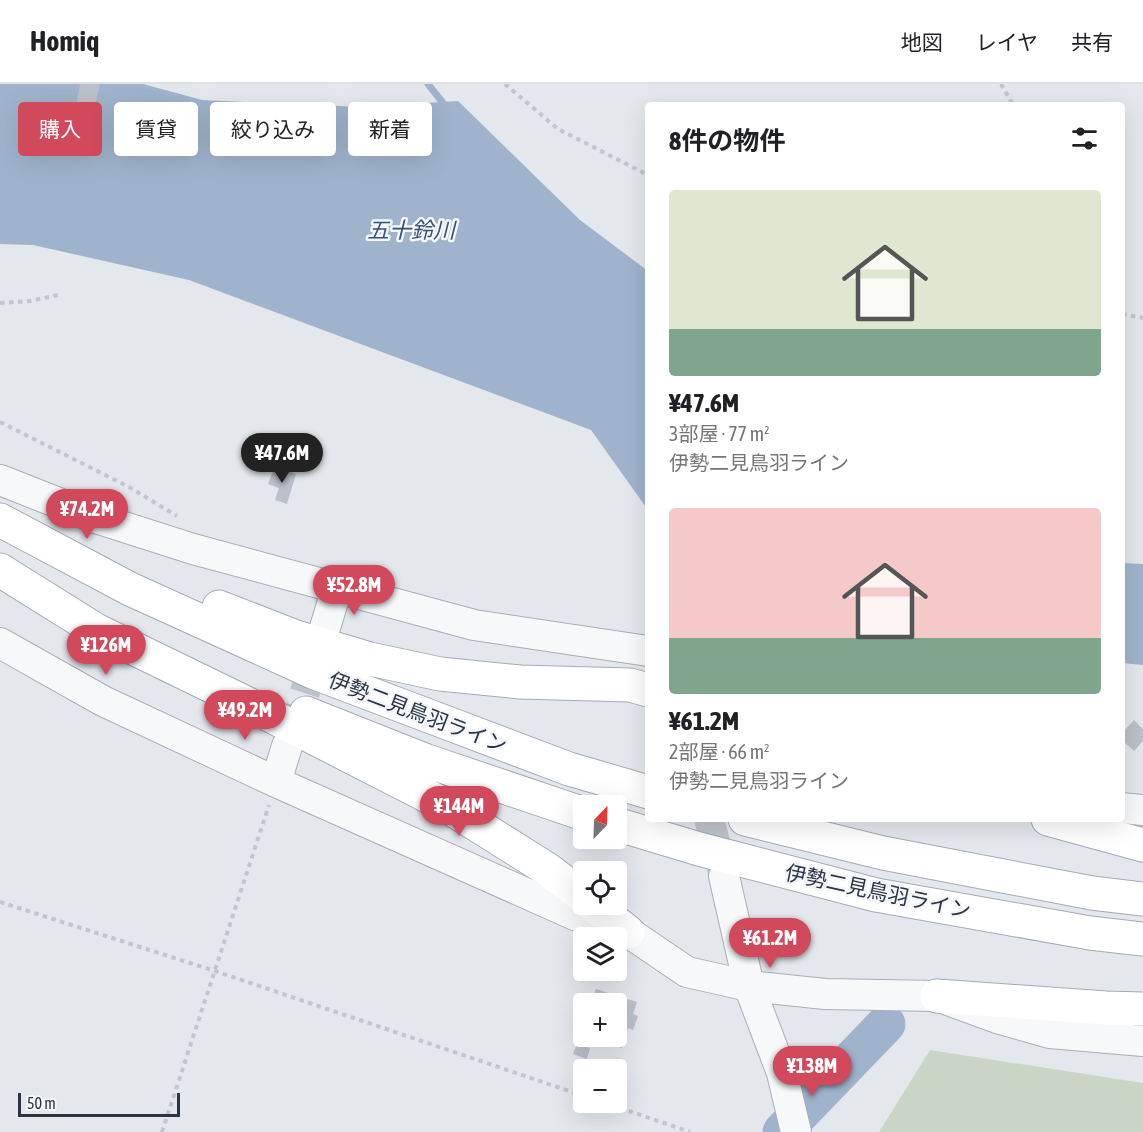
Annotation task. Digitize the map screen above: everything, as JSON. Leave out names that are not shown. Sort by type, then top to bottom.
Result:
[{"type":"main road","points":[[0,512],[192,597],[296,637],[370,659],[440,674],[520,682],[630,685],[645,689]]},
{"type":"main road","name":"伊勢二見鳥羽ライン","points":[[0,520],[130,589],[315,673],[569,769],[645,791]]},
{"type":"main road","points":[[0,568],[96,630],[242,701],[447,806],[548,869],[573,888]]},
{"type":"main road","name":"伊勢二見鳥羽ライン","points":[[0,568],[96,616],[306,712],[427,761],[573,810]]},
{"type":"main road","name":"伊勢二見鳥羽ライン","points":[[757,822],[884,853],[1092,893],[1143,899]]},
{"type":"main road","points":[[1059,822],[1143,845]]},
{"type":"main road","name":"伊勢二見鳥羽ライン","points":[[627,827],[699,849],[876,895],[1090,933],[1143,939]]},
{"type":"main road","points":[[606,915],[628,932]]},
{"type":"main road","points":[[937,996],[1143,1009]]},
{"type":"street","points":[[0,480],[99,519],[193,549],[474,625],[645,651]]},
{"type":"street","points":[[324,631],[337,588]]},
{"type":"street","points":[[0,643],[103,701],[276,782],[577,916],[628,932],[687,972],[749,986],[825,994],[937,996],[997,1018],[1050,1033],[1143,1041]]},
{"type":"street","points":[[276,782],[287,746]]},
{"type":"street","points":[[1125,808],[1143,810]]},
{"type":"street","points":[[724,876],[749,986],[782,1073],[796,1132]]},
{"type":"path","points":[[505,84],[558,129],[645,174]]},
{"type":"path","points":[[1001,84],[1011,102]]},
{"type":"path","points":[[0,303],[30,301],[58,295]]},
{"type":"path","points":[[1125,315],[1143,318]]},
{"type":"path","points":[[0,422],[129,487],[180,518]]},
{"type":"path","points":[[162,1132],[276,782]]},
{"type":"path","points":[[0,902],[215,971],[573,1092]]},
{"type":"path","points":[[627,1110],[690,1132]]},
{"type":"green space","points":[[930,1050],[1143,1083],[1143,1132],[879,1132]]},
{"type":"water","name":"五十鈴川","points":[[0,84],[143,84],[202,100],[247,102],[210,102],[210,156],[336,156],[336,106],[348,106],[348,156],[432,156],[432,103],[458,101],[580,220],[645,269],[645,506],[591,430],[189,280],[33,245],[0,244]]},
{"type":"water","points":[[1125,563],[1143,564],[1143,665],[1125,663]]},
{"type":"building","points":[[80,84],[100,84],[96,102],[77,102]]},
{"type":"building","points":[[275,466],[296,474],[287,504],[275,500],[279,488],[268,484]]},
{"type":"building","points":[[1134,720],[1143,729],[1143,741],[1134,751],[1125,743],[1125,730]]},
{"type":"building","points":[[596,989],[609,993],[595,993]]},
{"type":"building","points":[[627,999],[637,1002],[633,1014],[638,1016],[633,1030],[628,1028],[627,1031]]},
{"type":"building","points":[[576,1047],[590,1048],[587,1059],[573,1054]]},
{"type":"waterway","points":[[428,84],[447,108]]},
{"type":"waterway","points":[[782,1132],[886,1024]]},
{"type":"tunnel","points":[[291,736],[319,648]]},
{"type":"tunnel","points":[[710,822],[724,876]]}]
